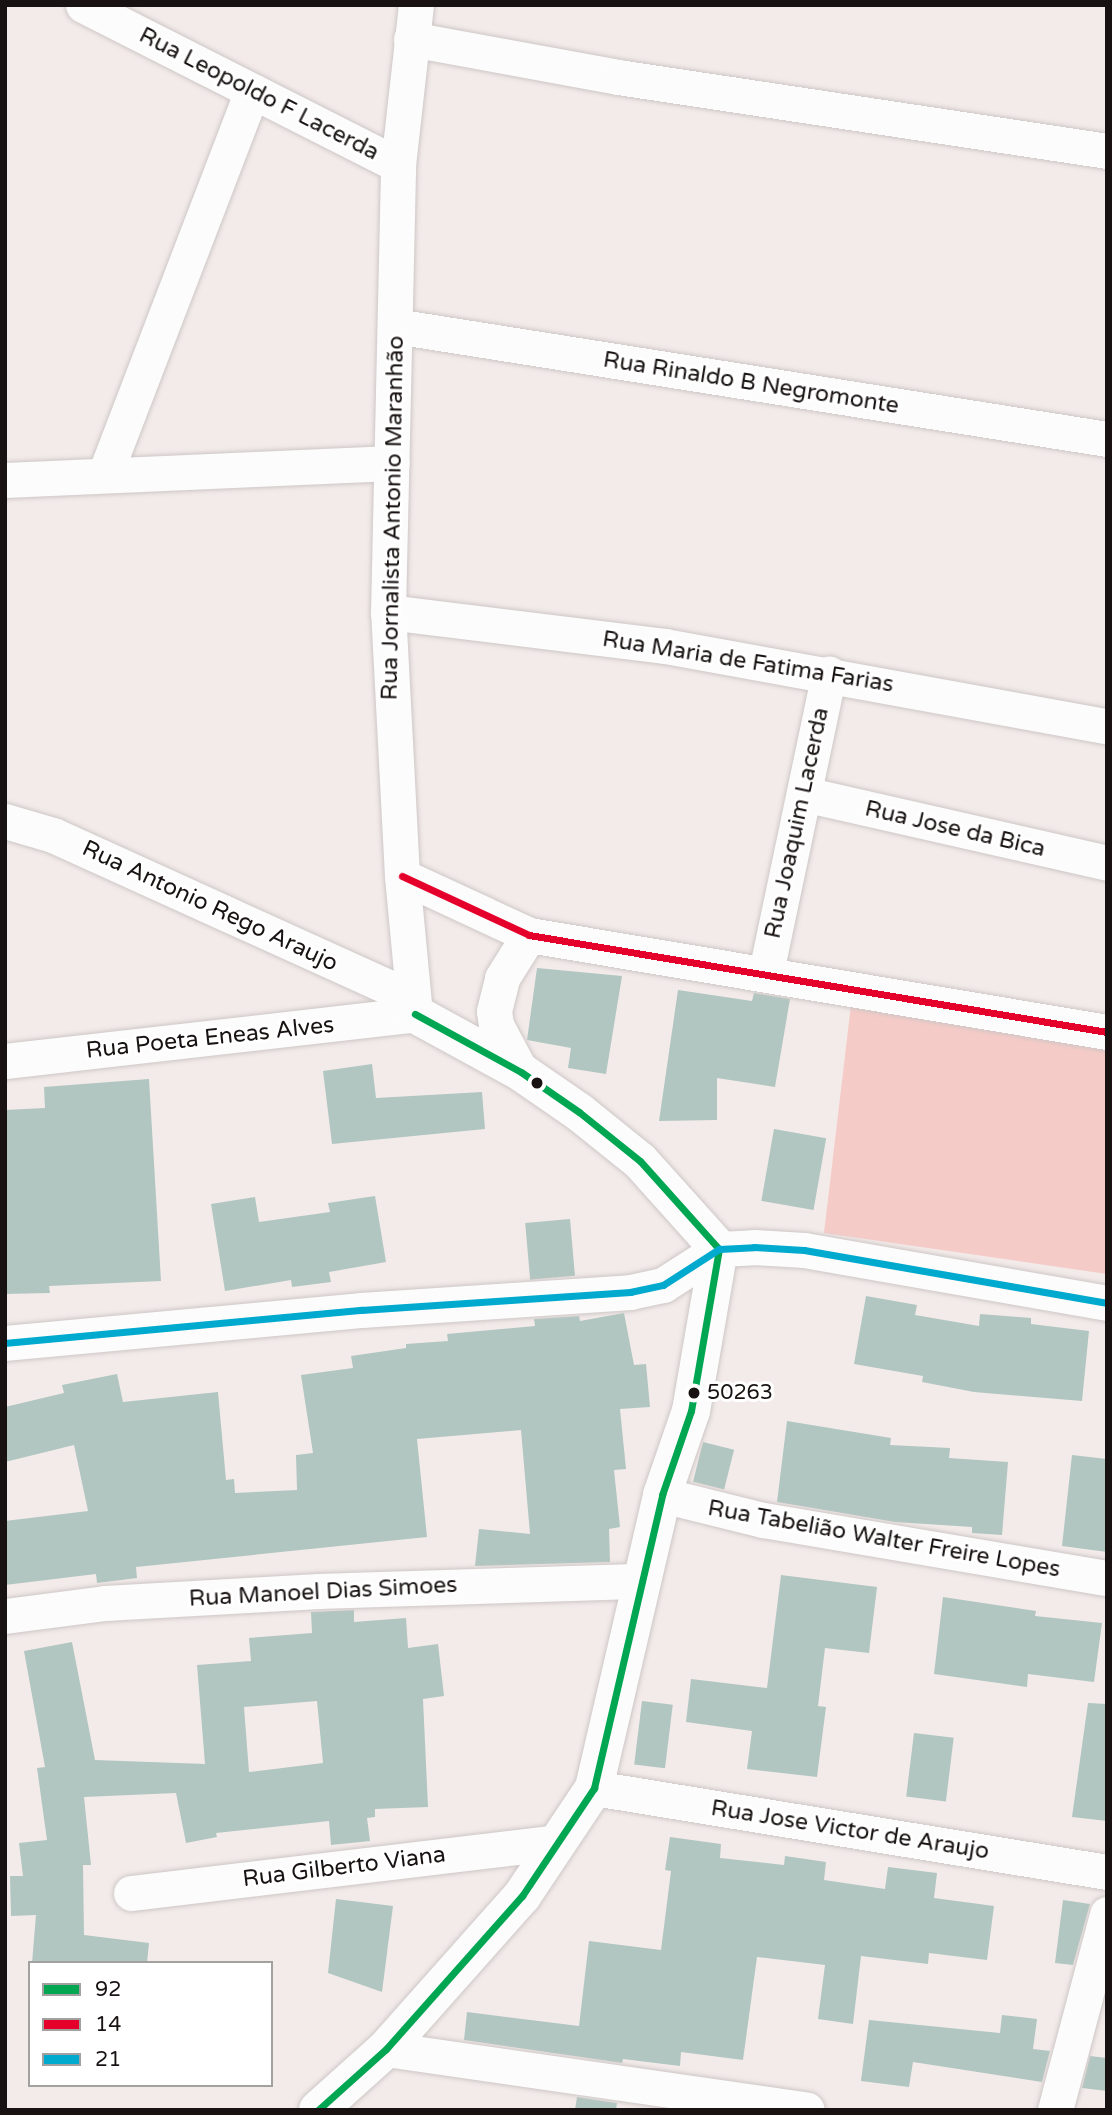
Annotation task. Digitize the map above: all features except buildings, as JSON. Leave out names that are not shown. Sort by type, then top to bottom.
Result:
[{"type":"street","name":"Rua Leopoldo F Lacerda","points":[[83,5],[398,165]]},
{"type":"street","points":[[413,22],[618,77],[1107,151]]},
{"type":"street","name":"Rua Jornalista Antonio Maranhão","points":[[413,22],[398,165],[387,612],[402,876],[414,1006]]},
{"type":"street","points":[[105,474],[252,91]]},
{"type":"street","name":"Rua Rinaldo B Negromonte","points":[[395,326],[1107,439]]},
{"type":"street","points":[[5,480],[392,463]]},
{"type":"street","name":"Rua Maria de Fatima Farias","points":[[387,612],[627,641],[829,674],[1107,726]]},
{"type":"street","name":"Rua Joaquim Lacerda","points":[[766,972],[829,674]]},
{"type":"street","name":"Rua Jose da Bica","points":[[804,794],[1107,863]]},
{"type":"street","name":"Rua Antonio Rego Araujo","points":[[5,821],[53,835],[414,1006]]},
{"type":"street","points":[[402,876],[529,935],[766,972],[943,1007],[1107,1032]]},
{"type":"street","points":[[521,1072],[496,1025],[494,1011],[502,978],[529,935]]},
{"type":"street","points":[[414,1006],[521,1072],[640,1161],[719,1249]]},
{"type":"street","name":"Rua Poeta Eneas Alves","points":[[5,1061],[414,1006]]},
{"type":"street","points":[[318,2110],[386,2049],[522,1896],[594,1788],[662,1495],[691,1411],[719,1249]]},
{"type":"street","points":[[5,1343],[360,1310],[630,1292],[663,1285],[719,1249],[804,1250],[1107,1303]]},
{"type":"street","name":"Rua Tabelião Walter Freire Lopes","points":[[662,1495],[763,1520],[1107,1578]]},
{"type":"street","name":"Rua Manoel Dias Simoes","points":[[5,1616],[105,1603],[306,1592],[640,1581]]},
{"type":"street","name":"Rua Jose Victor de Araujo","points":[[594,1788],[1107,1872]]},
{"type":"street","name":"Rua Gilberto Viana","points":[[131,1893],[557,1842]]},
{"type":"street","points":[[1055,2110],[1107,1914]]},
{"type":"street","points":[[386,2049],[807,2110]]},
{"type":"shaded area","points":[[851,1005],[1107,1048],[1107,1274],[824,1233]]},
{"type":"transit line","name":"14","points":[[402,876],[529,935],[1107,1032]]},
{"type":"transit line","name":"92","points":[[318,2110],[386,2049],[522,1896],[594,1788],[662,1495],[691,1411],[719,1249],[640,1161],[579,1112],[521,1072],[415,1014]]},
{"type":"transit line","name":"21","points":[[5,1343],[361,1310],[630,1292],[663,1285],[719,1249],[754,1247],[804,1250],[1107,1303]]},
{"type":"place","name":"50263","points":[[694,1393]]}]
